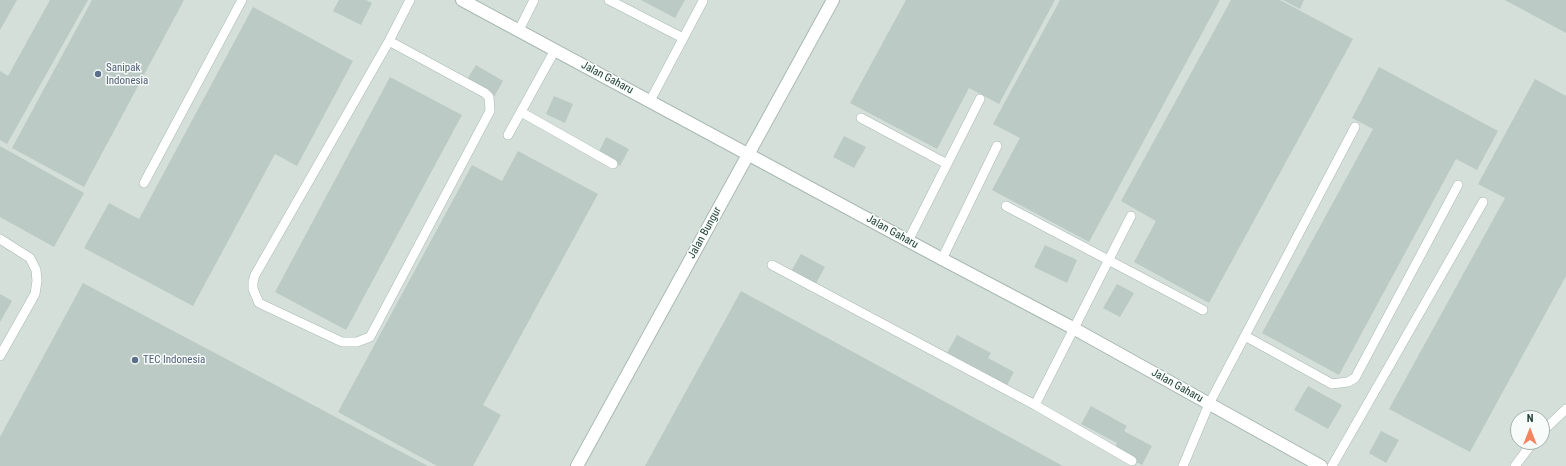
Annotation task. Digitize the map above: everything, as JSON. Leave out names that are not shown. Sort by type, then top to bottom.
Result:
[{"type":"street","name":"Jalan Gaharu","points":[[462,0],[748,153],[908,241],[1073,328],[1321,466]]},
{"type":"street","name":"Jalan Bungur","points":[[577,466],[833,0]]},
{"type":"lane","points":[[144,183],[242,0]]},
{"type":"lane","points":[[389,41],[485,93],[489,97],[490,111],[370,337],[356,342],[342,342],[259,302],[252,289],[253,282],[255,275],[389,41],[410,0]]},
{"type":"lane","points":[[519,30],[534,0]]},
{"type":"lane","points":[[609,0],[683,38]]},
{"type":"lane","points":[[650,101],[703,1]]},
{"type":"lane","points":[[508,135],[555,50]]},
{"type":"lane","points":[[908,241],[980,99]]},
{"type":"lane","points":[[521,112],[613,164]]},
{"type":"lane","points":[[861,118],[947,164]]},
{"type":"lane","points":[[1183,466],[1209,404],[1355,127]]},
{"type":"lane","points":[[942,259],[997,146]]},
{"type":"lane","points":[[1245,336],[1332,384],[1348,382],[1355,378],[1458,185]]},
{"type":"lane","points":[[1332,466],[1483,202]]},
{"type":"lane","points":[[1006,206],[1203,310]]},
{"type":"lane","points":[[1034,405],[1131,216]]},
{"type":"lane","points":[[0,239],[30,258],[36,270],[37,281],[35,294],[0,356]]},
{"type":"lane","points":[[772,265],[1034,405],[1132,461]]},
{"type":"lane","points":[[1550,424],[1566,409]]},
{"type":"lane","points":[[1515,466],[1527,450]]},
{"type":"shaded area","points":[[0,0],[1566,0],[1566,466],[0,466]]},
{"type":"building","points":[[0,0],[17,0],[0,30]]},
{"type":"building","points":[[50,0],[88,0],[7,144],[0,140],[0,71],[8,76]]},
{"type":"building","name":"Sanipak Indonesia","points":[[92,0],[184,0],[84,187],[12,148]]},
{"type":"building","points":[[339,0],[366,0],[372,3],[361,25],[333,11]]},
{"type":"building","points":[[641,0],[685,0],[675,18]]},
{"type":"building","points":[[906,0],[1055,0],[999,104],[969,88],[937,149],[850,103]]},
{"type":"building","points":[[1060,0],[1220,0],[1089,242],[992,190],[1020,138],[993,124]]},
{"type":"building","points":[[1231,0],[1280,0],[1353,39],[1209,303],[1134,262],[1156,221],[1121,201]]},
{"type":"building","points":[[1283,0],[1304,0],[1300,9]]},
{"type":"building","points":[[1505,0],[1566,0],[1566,33]]},
{"type":"building","points":[[253,7],[353,61],[297,166],[275,154],[193,306],[84,248],[109,203],[139,219]]},
{"type":"building","points":[[476,65],[503,81],[494,97],[466,81]]},
{"type":"building","points":[[1379,67],[1498,131],[1477,170],[1456,159],[1339,375],[1262,333],[1373,129],[1352,118]]},
{"type":"building","points":[[390,77],[462,115],[346,330],[275,292]]},
{"type":"building","points":[[1535,79],[1566,96],[1566,276],[1470,452],[1389,409],[1505,198],[1478,184]]},
{"type":"building","points":[[554,96],[573,104],[565,123],[546,114]]},
{"type":"building","points":[[844,136],[866,147],[854,168],[833,157]]},
{"type":"building","points":[[606,137],[629,149],[620,166],[598,154]]},
{"type":"building","points":[[0,146],[84,193],[54,247],[0,217]]},
{"type":"building","points":[[518,151],[598,194],[483,405],[501,415],[473,466],[437,466],[338,412],[472,165],[502,181]]},
{"type":"building","points":[[1045,245],[1077,260],[1067,283],[1034,267]]},
{"type":"building","points":[[801,254],[825,267],[814,287],[790,273]]},
{"type":"building","name":"TEC Indonesia","points":[[83,283],[428,466],[0,466],[0,437]]},
{"type":"building","points":[[1117,284],[1134,293],[1120,317],[1103,308]]},
{"type":"building","points":[[741,291],[1063,466],[645,466]]},
{"type":"building","points":[[0,294],[12,301],[0,322]]},
{"type":"building","points":[[957,335],[991,353],[988,358],[1014,372],[1005,389],[979,375],[982,371],[947,353]]},
{"type":"building","points":[[1308,386],[1342,405],[1328,429],[1294,410]]},
{"type":"building","points":[[1091,406],[1127,426],[1124,431],[1152,446],[1142,465],[1114,450],[1117,443],[1081,424]]},
{"type":"building","points":[[1381,431],[1399,440],[1386,463],[1369,453]]},
{"type":"place","name":"Sanipak Indonesia","points":[[98,74]]},
{"type":"place","name":"TEC Indonesia","points":[[135,360]]}]
